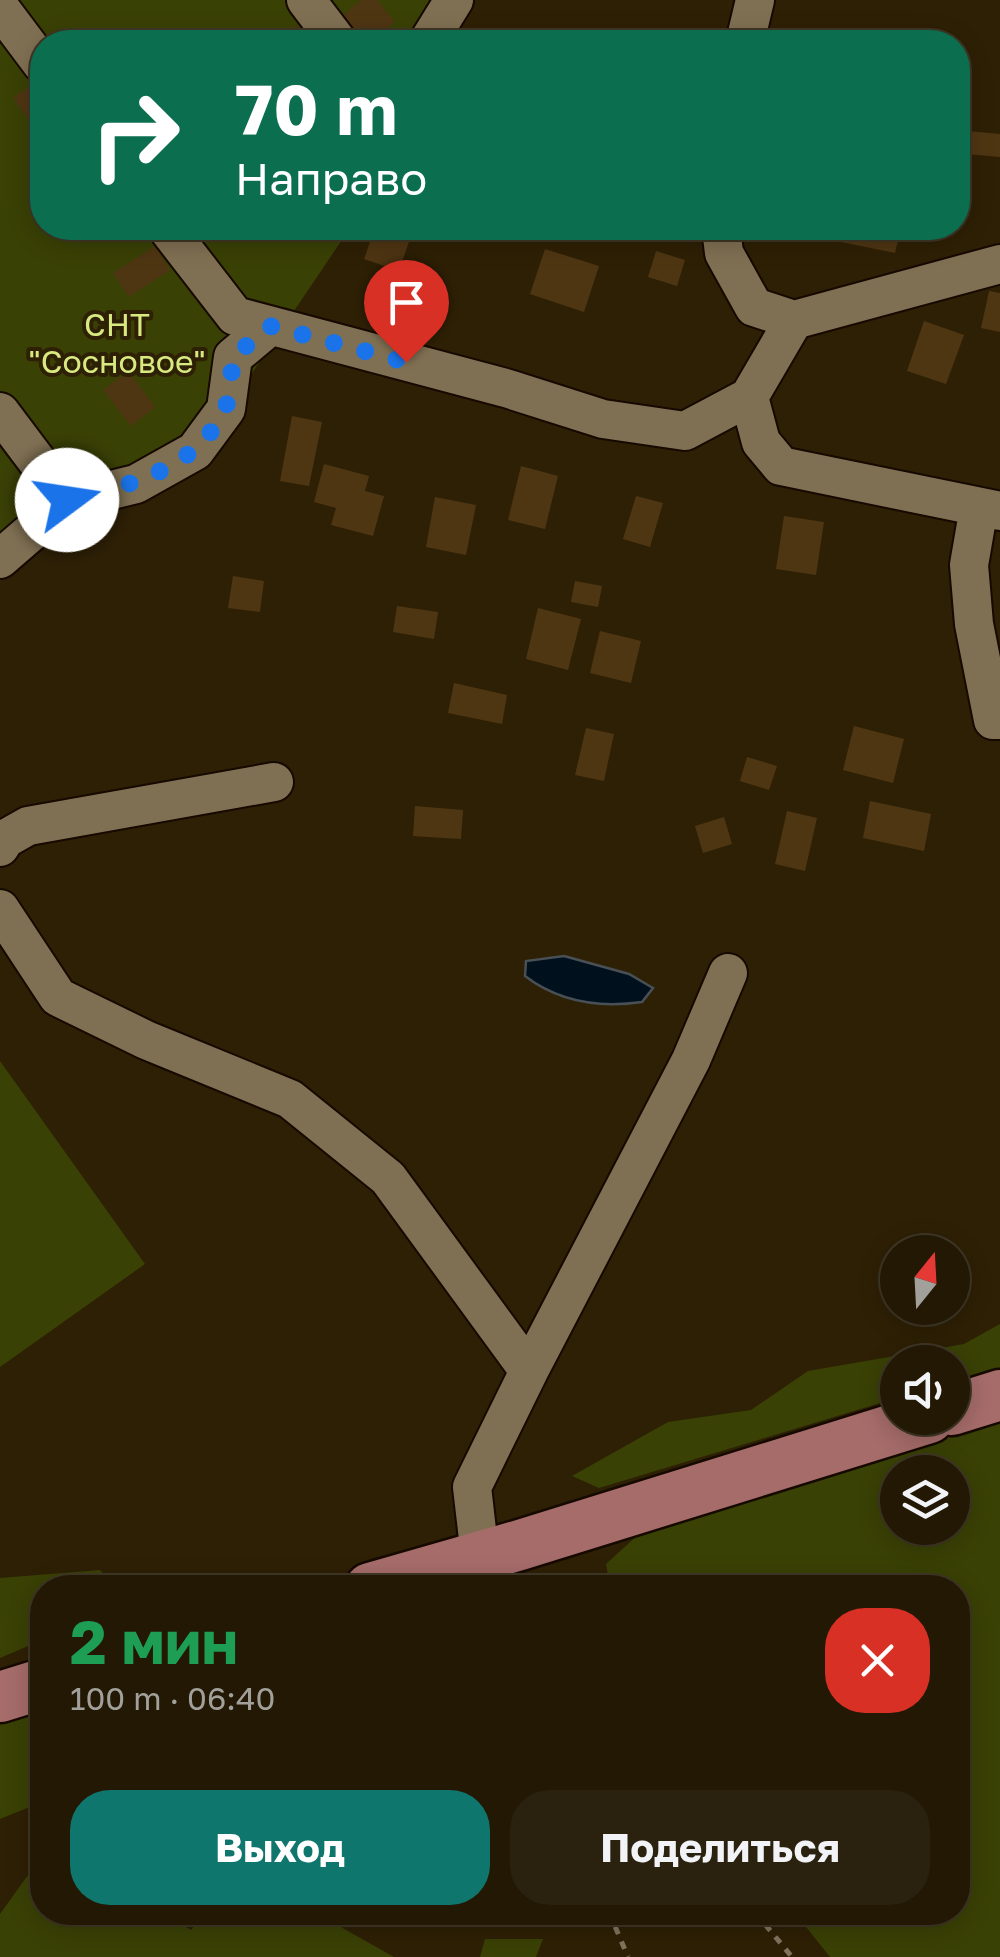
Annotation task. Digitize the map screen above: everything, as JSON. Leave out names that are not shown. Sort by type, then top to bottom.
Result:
[{"type":"main road","points":[[970,1404],[1000,1395]]},
{"type":"main road","points":[[415,1575],[880,1433]]},
{"type":"main road","points":[[0,1697],[30,1688]]},
{"type":"street","points":[[306,0],[329,30]]},
{"type":"street","points":[[435,30],[454,0]]},
{"type":"street","points":[[748,30],[755,0]]},
{"type":"street","points":[[0,8],[30,48]]},
{"type":"street","points":[[176,240],[235,316],[508,389],[603,420],[684,431],[749,397],[794,320]]},
{"type":"street","points":[[722,240],[724,253],[754,307],[794,320],[1000,264]]},
{"type":"street","points":[[0,559],[67,500],[136,484],[196,451],[226,409],[233,357],[270,326]]},
{"type":"street","points":[[749,397],[761,442],[780,466],[990,509],[969,565],[974,624],[993,720],[1000,720]]},
{"type":"street","points":[[0,412],[67,500]]},
{"type":"street","points":[[0,847],[4,839],[28,826],[274,782]]},
{"type":"street","points":[[0,910],[58,997],[146,1040],[290,1099],[388,1178],[529,1371]]},
{"type":"street","points":[[480,1556],[472,1486],[691,1060],[728,973]]},
{"type":"path","points":[[615,1925],[628,1957]]},
{"type":"path","points":[[766,1925],[792,1957]]},
{"type":"green space","name":"СНТ \"Сосновое\"","points":[[0,0],[454,0],[433,30],[30,30],[30,240],[342,240],[242,388],[144,472],[69,476],[0,547]]},
{"type":"green space","points":[[0,1061],[145,1264],[0,1367]]},
{"type":"green space","points":[[1000,1324],[1000,1368],[970,1377],[970,1345],[958,1345]]},
{"type":"green space","points":[[880,1359],[880,1403],[599,1488],[572,1476],[668,1422],[751,1410],[808,1371]]},
{"type":"green space","points":[[1000,1420],[1000,1957],[830,1957],[805,1925],[970,1925],[970,1575],[608,1575],[606,1564],[640,1533],[880,1458],[880,1545],[970,1545],[970,1455],[888,1455],[952,1435],[970,1435],[970,1429]]},
{"type":"green space","points":[[100,1570],[105,1575],[38,1575]]},
{"type":"green space","points":[[30,1576],[30,1645],[0,1658],[0,1578]]},
{"type":"green space","points":[[30,1712],[30,1807],[0,1819],[0,1721]]},
{"type":"green space","points":[[30,1872],[30,1925],[182,1925],[191,1930],[195,1925],[337,1925],[394,1957],[0,1957],[0,1914]]},
{"type":"green space","points":[[485,1939],[543,1939],[536,1957],[480,1957]]},
{"type":"water","points":[[564,956],[629,974],[653,988],[642,1002],[595,1003],[552,992],[525,976],[526,961]]},
{"type":"building","points":[[361,0],[377,0],[395,22],[385,30],[354,30],[342,16]]},
{"type":"building","points":[[30,86],[29,120],[13,98]]},
{"type":"building","points":[[970,131],[1000,134],[1000,157],[970,154]]},
{"type":"building","points":[[371,240],[410,240],[399,271],[364,259]]},
{"type":"building","points":[[841,240],[898,240],[895,253]]},
{"type":"building","points":[[155,246],[170,270],[129,297],[113,273]]},
{"type":"building","points":[[545,249],[599,266],[584,312],[530,294]]},
{"type":"building","points":[[656,251],[685,260],[677,286],[648,277]]},
{"type":"building","points":[[989,291],[1000,293],[1000,332],[981,328]]},
{"type":"building","points":[[924,321],[964,335],[946,384],[907,371]]},
{"type":"building","points":[[128,371],[155,407],[131,426],[103,390]]},
{"type":"building","points":[[292,416],[322,422],[309,486],[280,481]]},
{"type":"building","points":[[324,464],[369,476],[365,491],[384,496],[373,536],[331,525],[336,508],[314,502]]},
{"type":"building","points":[[521,466],[558,476],[545,529],[508,520]]},
{"type":"building","points":[[636,496],[663,503],[650,547],[623,539]]},
{"type":"building","points":[[435,497],[476,505],[466,555],[426,547]]},
{"type":"building","points":[[784,516],[824,522],[816,575],[776,569]]},
{"type":"building","points":[[233,576],[264,581],[260,612],[228,608]]},
{"type":"building","points":[[575,581],[602,586],[598,607],[571,602]]},
{"type":"building","points":[[397,606],[438,612],[434,639],[393,632]]},
{"type":"building","points":[[538,608],[581,619],[568,670],[526,659]]},
{"type":"building","points":[[600,631],[641,641],[631,683],[590,673]]},
{"type":"building","points":[[454,683],[507,695],[502,724],[448,713]]},
{"type":"building","points":[[854,726],[904,739],[893,783],[843,770]]},
{"type":"building","points":[[586,728],[614,734],[604,781],[575,775]]},
{"type":"building","points":[[747,757],[777,766],[769,790],[740,781]]},
{"type":"building","points":[[870,801],[931,814],[924,851],[863,838]]},
{"type":"building","points":[[415,806],[463,810],[461,839],[413,836]]},
{"type":"building","points":[[787,811],[817,818],[805,871],[775,864]]},
{"type":"building","points":[[724,817],[732,844],[703,853],[695,826]]},
{"type":"route","points":[[67,500],[136,484],[196,451],[226,409],[233,357],[270,326],[406,362]]}]
